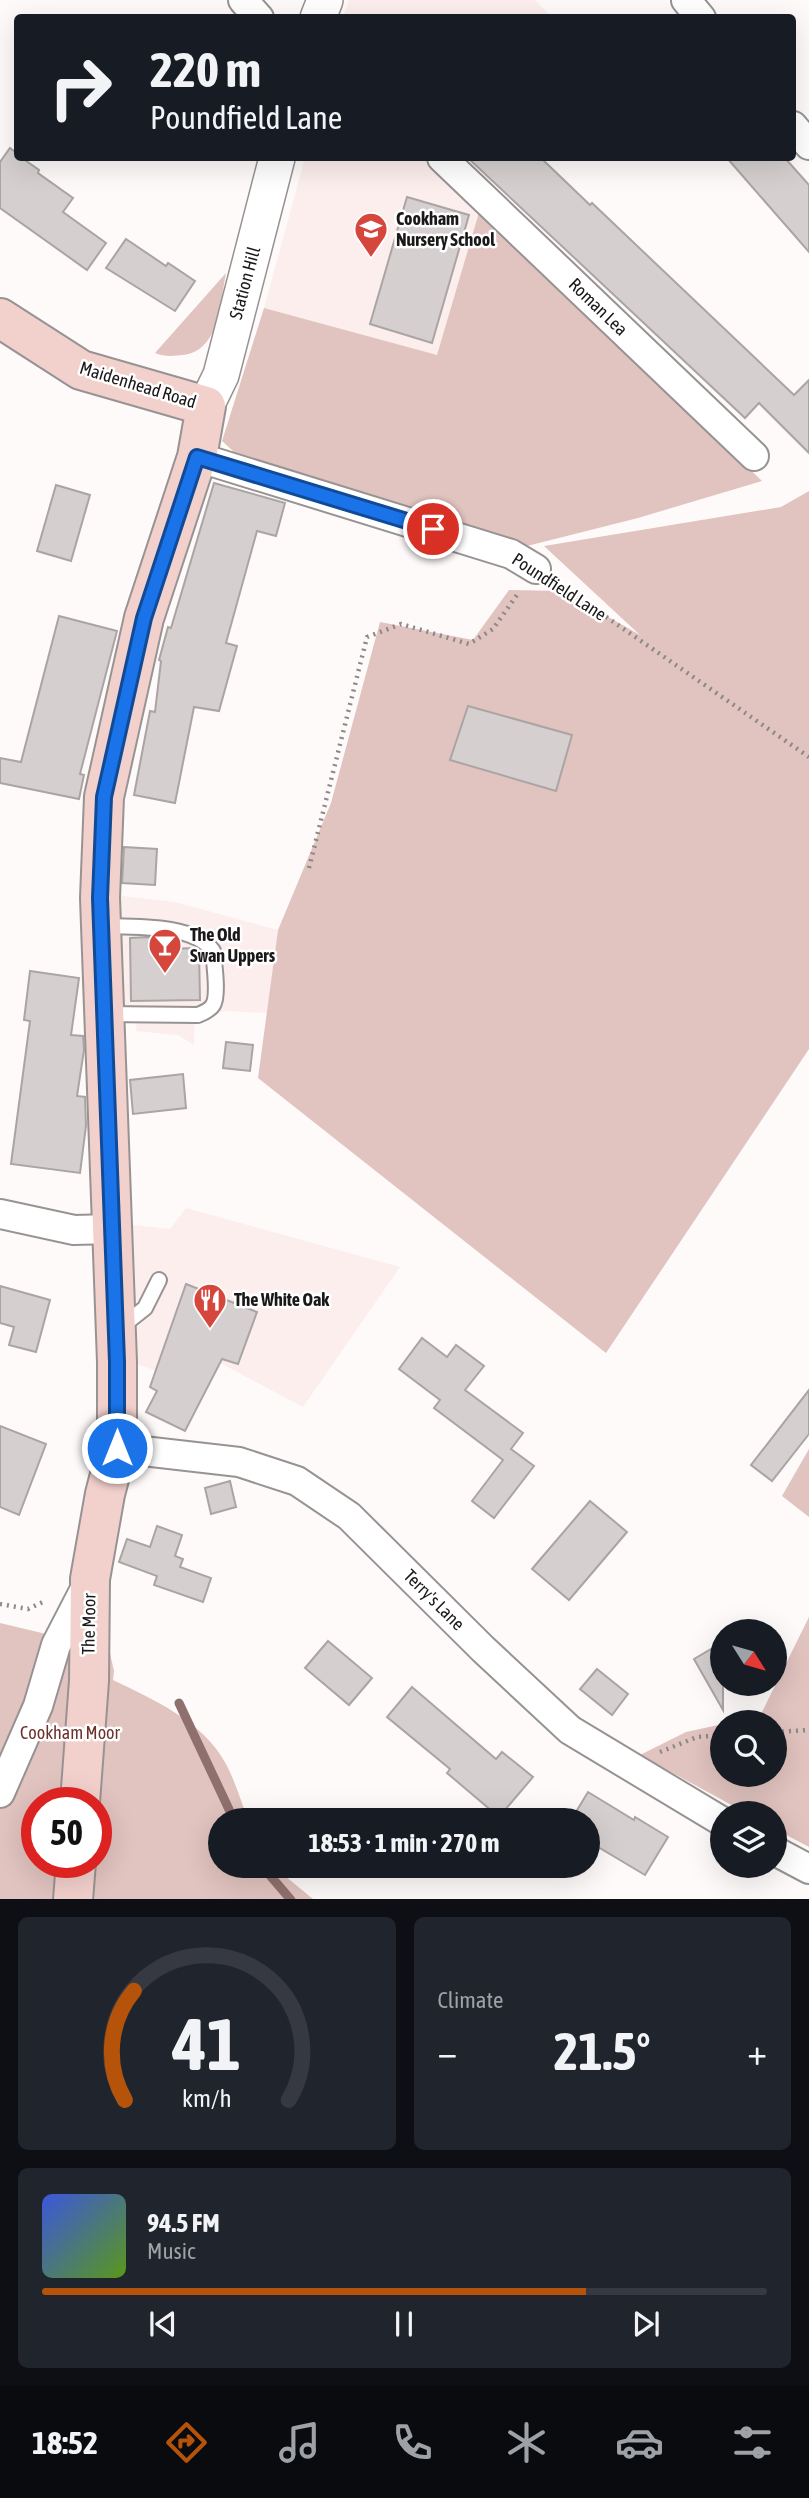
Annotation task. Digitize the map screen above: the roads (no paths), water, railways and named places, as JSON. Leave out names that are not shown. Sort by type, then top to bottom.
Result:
[{"type":"main road","name":"Maidenhead Road","points":[[0,318],[81,370],[206,406]]},
{"type":"main road","name":"The Moor","points":[[81,1787],[89,1681],[90,1579],[105,1494],[117,1448],[116,1331],[101,926],[104,797],[144,618],[197,457],[206,406]]},
{"type":"main road","points":[[73,1899],[75,1878]]},
{"type":"street","points":[[243,0],[255,14]]},
{"type":"street","points":[[686,0],[698,14]]},
{"type":"street","points":[[796,130],[809,145]]},
{"type":"street","name":"Station Hill","points":[[206,406],[221,375],[276,161]]},
{"type":"street","name":"Roman Lea","points":[[445,161],[754,456]]},
{"type":"street","name":"Poundfield Lane","points":[[197,457],[511,554],[536,569]]},
{"type":"street","points":[[0,1214],[74,1230],[112,1229]]},
{"type":"street","name":"Terry's Lane","points":[[117,1448],[239,1462],[297,1481],[349,1516],[483,1649],[570,1730],[710,1814]]},
{"type":"street","points":[[0,1793],[38,1706],[56,1645],[90,1579]]},
{"type":"street","points":[[787,1857],[809,1869]]},
{"type":"lane","points":[[101,926],[144,928],[199,937],[213,951],[215,997],[213,1005],[198,1014],[104,1014]]},
{"type":"lane","points":[[116,1331],[145,1308],[159,1280]]},
{"type":"waterway","points":[[179,1703],[228,1808]]},
{"type":"waterway","points":[[272,1878],[290,1899]]},
{"type":"place","name":"Cookham Nursery School","points":[[371,259]]},
{"type":"place","name":"The Old Swan Uppers","points":[[165,975]]},
{"type":"place","name":"The White Oak","points":[[210,1330]]},
{"type":"park label","name":"Cookham Moor","points":[[70,1733]]}]
